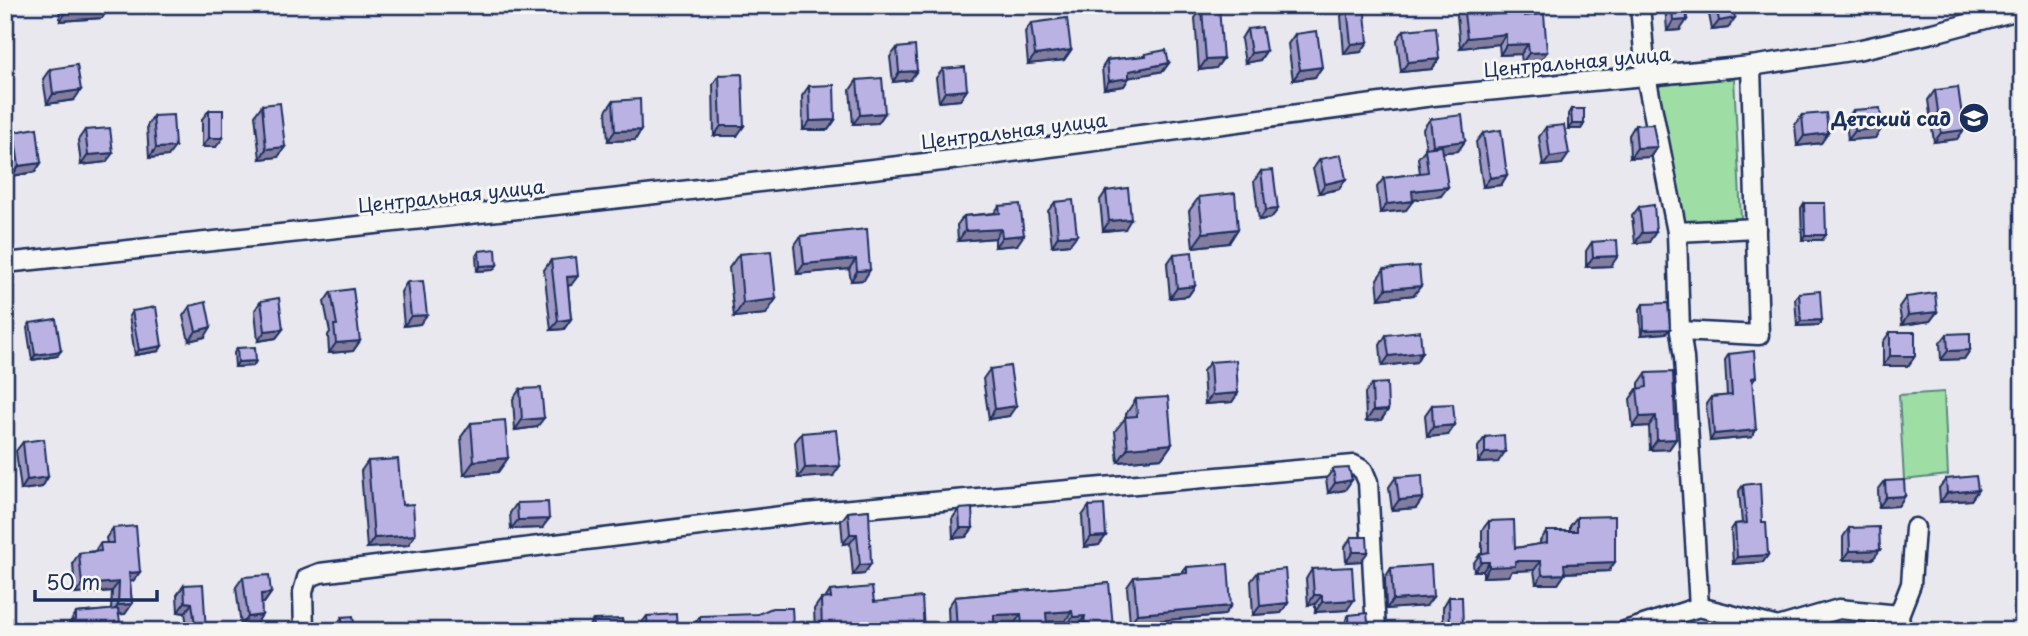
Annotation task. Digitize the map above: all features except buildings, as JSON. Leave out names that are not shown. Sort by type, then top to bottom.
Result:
[{"type":"street","points":[[1640,5],[1646,76],[1677,232],[1699,607]]},
{"type":"street","name":"Центральная улица","points":[[5,263],[960,159],[1433,96],[1751,66],[1857,50],[2023,9]]},
{"type":"street","points":[[1681,331],[1759,335],[1751,66]]},
{"type":"street","points":[[1677,232],[1756,228]]},
{"type":"street","points":[[304,631],[303,593],[307,578],[320,573],[806,513],[1354,465],[1363,470],[1368,482],[1376,631]]},
{"type":"street","points":[[1625,631],[1699,607],[1778,629],[1839,609],[1900,623],[1911,584],[1915,528]]},
{"type":"green space","points":[[1734,77],[1741,219],[1683,224],[1657,86]]},
{"type":"green space","points":[[1944,392],[1948,475],[1904,480],[1899,395]]},
{"type":"place","name":"Детский сад","points":[[1974,118]]}]
